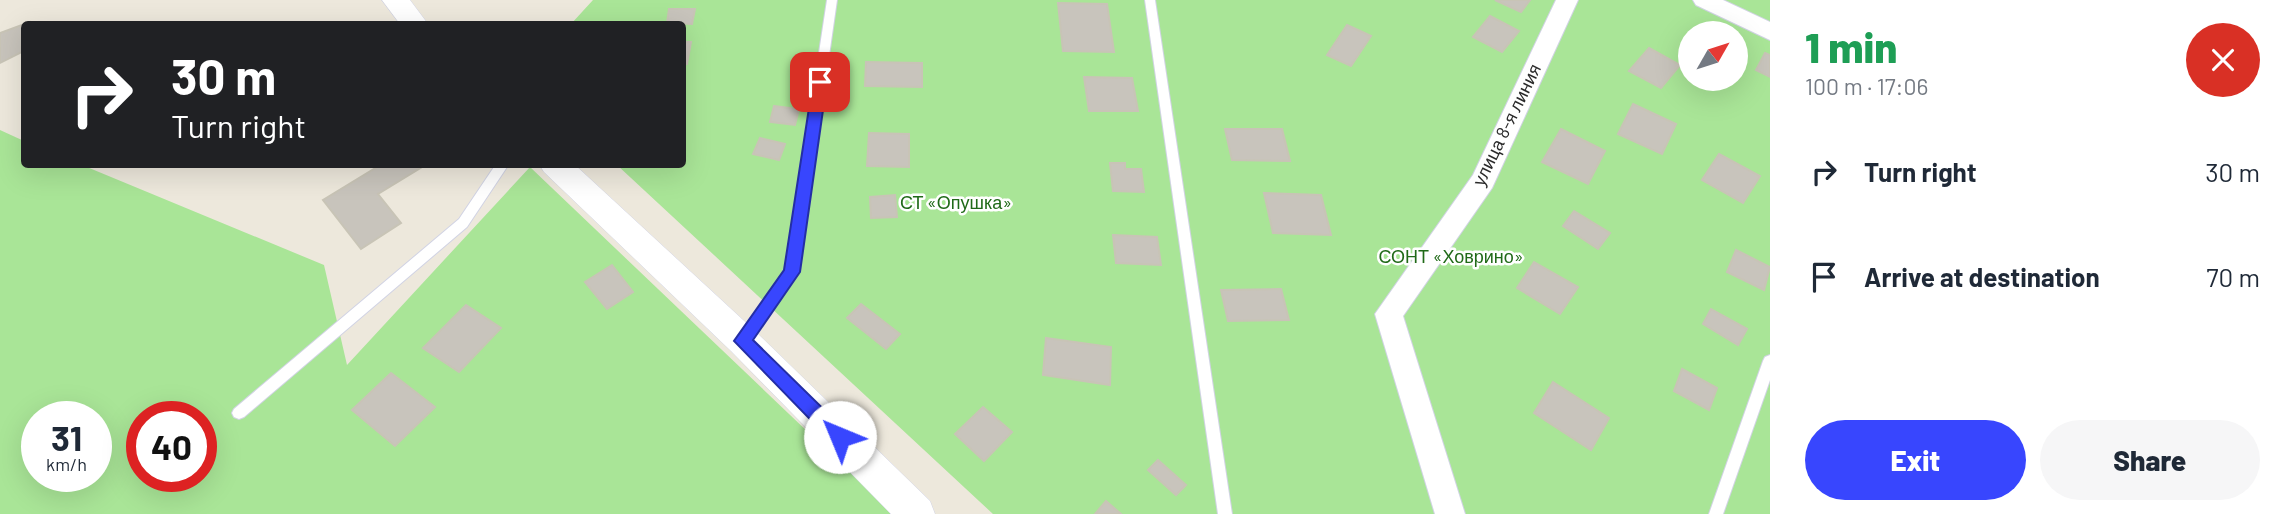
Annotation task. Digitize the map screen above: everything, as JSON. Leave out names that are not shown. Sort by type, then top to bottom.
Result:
[{"type":"street","points":[[395,0],[412,21]]},
{"type":"street","name":"улица 8-я линия","points":[[1450,514],[1389,314],[1483,181],[1567,0]]},
{"type":"street","points":[[1704,0],[1770,32]]},
{"type":"street","points":[[558,168],[743,341],[917,514]]},
{"type":"lane","points":[[743,341],[792,272],[832,0]]},
{"type":"lane","points":[[1150,0],[1225,514]]},
{"type":"lane","points":[[239,413],[463,223],[500,168]]},
{"type":"lane","points":[[1716,514],[1770,361]]},
{"type":"green space","points":[[593,0],[1770,0],[1770,514],[993,514],[620,168],[686,168],[686,21],[574,21]]},
{"type":"green space","points":[[0,130],[21,140],[21,168],[89,168],[324,265],[347,365],[531,168],[894,514],[0,514]]},
{"type":"building","points":[[1495,0],[1530,0],[1521,12]]},
{"type":"building","points":[[1058,3],[1107,4],[1114,52],[1063,51]]},
{"type":"building","points":[[669,9],[695,9],[692,24],[686,24],[686,21],[667,21]]},
{"type":"building","points":[[1490,16],[1519,31],[1502,52],[1473,37]]},
{"type":"building","points":[[21,25],[21,52],[0,63],[0,33]]},
{"type":"building","points":[[1347,25],[1371,36],[1351,66],[1327,55]]},
{"type":"building","points":[[686,42],[691,42],[687,64]]},
{"type":"building","points":[[1649,48],[1678,64],[1661,88],[1629,71]]},
{"type":"building","points":[[1765,53],[1770,55],[1770,77],[1756,70]]},
{"type":"building","points":[[866,62],[922,63],[922,87],[865,86]]},
{"type":"building","points":[[1084,77],[1132,78],[1138,111],[1089,111]]},
{"type":"building","points":[[1633,104],[1676,124],[1662,154],[1618,134]]},
{"type":"building","points":[[774,106],[799,109],[795,125],[770,122]]},
{"type":"building","points":[[1225,129],[1282,129],[1290,161],[1232,160]]},
{"type":"building","points":[[1561,129],[1605,151],[1588,184],[1542,162]]},
{"type":"building","points":[[869,133],[909,134],[909,167],[867,166]]},
{"type":"building","points":[[760,138],[785,144],[779,160],[753,154]]},
{"type":"building","points":[[1719,154],[1760,176],[1743,203],[1702,180]]},
{"type":"building","points":[[1110,163],[1125,163],[1125,169],[1141,169],[1144,192],[1113,191]]},
{"type":"building","points":[[375,168],[420,168],[378,194],[401,223],[361,249],[323,200]]},
{"type":"building","points":[[1264,193],[1321,195],[1331,235],[1273,233]]},
{"type":"building","points":[[895,195],[897,217],[871,218],[870,197]]},
{"type":"building","points":[[1574,211],[1610,233],[1598,249],[1563,226]]},
{"type":"building","points":[[1113,235],[1157,237],[1161,265],[1116,263]]},
{"type":"building","points":[[1736,250],[1770,267],[1764,290],[1727,272]]},
{"type":"building","points":[[1534,262],[1578,287],[1560,314],[1517,288]]},
{"type":"building","points":[[612,265],[633,292],[607,309],[585,282]]},
{"type":"building","points":[[1281,289],[1289,320],[1228,321],[1221,290]]},
{"type":"building","points":[[861,304],[900,334],[886,349],[847,318]]},
{"type":"building","points":[[466,305],[501,328],[459,372],[423,348]]},
{"type":"building","points":[[1711,309],[1747,329],[1738,345],[1703,324]]},
{"type":"building","points":[[1046,338],[1111,347],[1110,385],[1043,375]]},
{"type":"building","points":[[1682,369],[1717,388],[1709,410],[1674,391]]},
{"type":"building","points":[[391,373],[435,407],[395,446],[352,410]]},
{"type":"building","points":[[1553,382],[1609,418],[1591,450],[1534,413]]},
{"type":"building","points":[[983,407],[1012,432],[984,461],[955,434]]},
{"type":"building","points":[[1158,460],[1186,485],[1176,495],[1148,470]]},
{"type":"building","points":[[1106,501],[1121,514],[1095,514]]},
{"type":"route","points":[[820,82],[792,272],[743,341],[840,437]]},
{"type":"park label","name":"СТ «Опушка»","points":[[956,203]]},
{"type":"park label","name":"СОНТ «Ховрино»","points":[[1451,257]]}]
